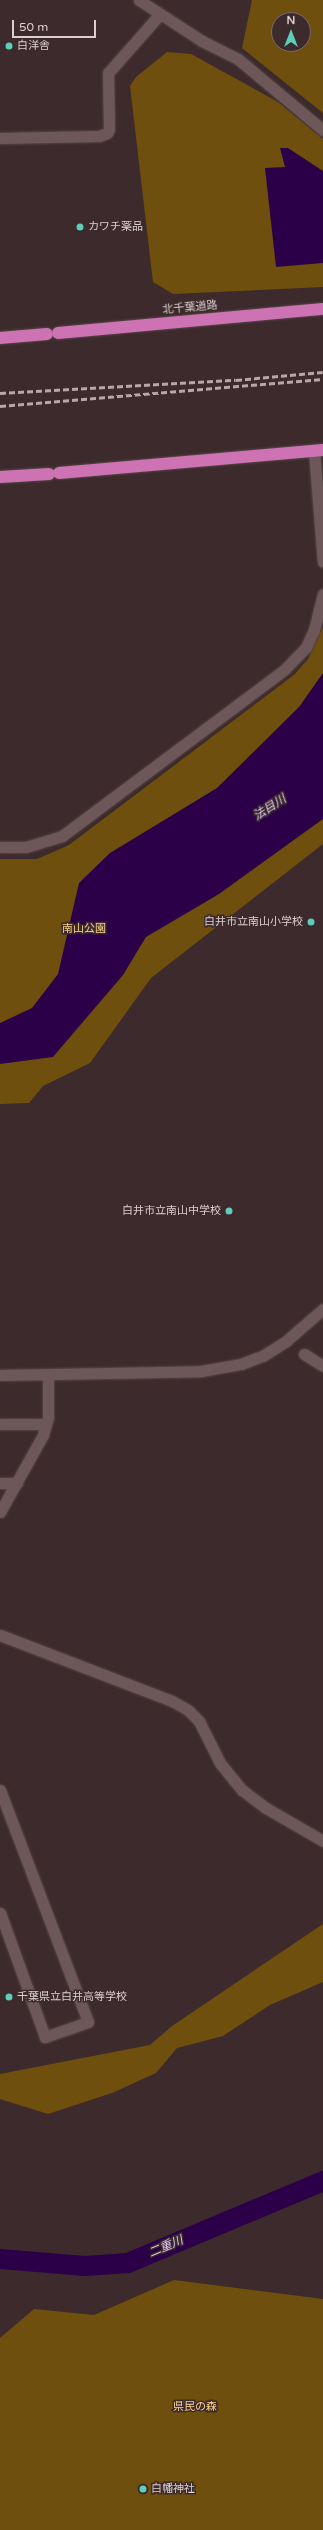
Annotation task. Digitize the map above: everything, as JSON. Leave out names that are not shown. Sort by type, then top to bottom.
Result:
[{"type":"highway","name":"北千葉道路","points":[[0,338],[323,309]]},
{"type":"highway","points":[[0,477],[54,474],[318,450]]},
{"type":"street","points":[[139,0],[202,41],[238,59],[323,130]]},
{"type":"street","points":[[0,138],[99,136],[107,133],[110,128],[108,73],[160,14]]},
{"type":"street","points":[[318,450],[323,562]]},
{"type":"street","points":[[0,847],[26,847],[62,836],[284,670],[306,647],[314,630],[323,594]]},
{"type":"street","points":[[0,1375],[202,1371],[241,1364],[264,1355],[286,1341],[323,1309]]},
{"type":"street","points":[[304,1354],[323,1366]]},
{"type":"street","points":[[0,1512],[17,1483],[46,1424],[48,1375]]},
{"type":"street","points":[[0,1424],[46,1424]]},
{"type":"street","points":[[0,1483],[17,1483]]},
{"type":"street","points":[[0,1635],[172,1701],[188,1710],[199,1721],[220,1763],[242,1790],[266,1808],[323,1841]]},
{"type":"street","points":[[0,1790],[88,2022],[45,2037],[0,1913]]},
{"type":"green space","points":[[252,0],[323,0],[323,113],[242,48]]},
{"type":"green space","points":[[167,52],[191,54],[278,102],[323,139],[323,287],[173,294],[153,282],[130,86],[136,77]]},
{"type":"green space","name":"南山公園","points":[[323,627],[323,844],[151,978],[90,1063],[43,1086],[29,1103],[0,1104],[0,859],[37,859],[69,845],[295,674],[308,659]]},
{"type":"green space","points":[[323,1924],[323,1982],[270,2005],[223,2036],[177,2048],[156,2073],[112,2093],[48,2114],[0,2099],[0,2074],[150,2045],[172,2026]]},
{"type":"green space","name":"県民の森","points":[[174,2280],[323,2299],[323,2530],[0,2530],[0,2338],[34,2309],[94,2315]]},
{"type":"water","points":[[280,148],[288,148],[323,171],[323,263],[276,267],[265,168],[285,167]]},
{"type":"water","name":"法目川","points":[[323,673],[323,819],[219,894],[146,937],[123,975],[53,1057],[0,1064],[0,1023],[32,1008],[58,974],[79,883],[110,853],[217,788],[299,707]]},
{"type":"waterway","name":"二重川","points":[[0,2259],[85,2266],[128,2263],[323,2181]]},
{"type":"railway","points":[[0,393],[236,380],[323,372]]},
{"type":"railway","points":[[0,406],[323,379]]},
{"type":"place","name":"白洋舎","points":[[9,46]]},
{"type":"place","name":"カワチ薬品","points":[[80,227]]},
{"type":"place","name":"白井市立南山小学校","points":[[311,922]]},
{"type":"place","name":"白井市立南山中学校","points":[[229,1211]]},
{"type":"place","name":"千葉県立白井高等学校","points":[[9,1997]]},
{"type":"place","name":"白幡神社","points":[[143,2489]]}]
